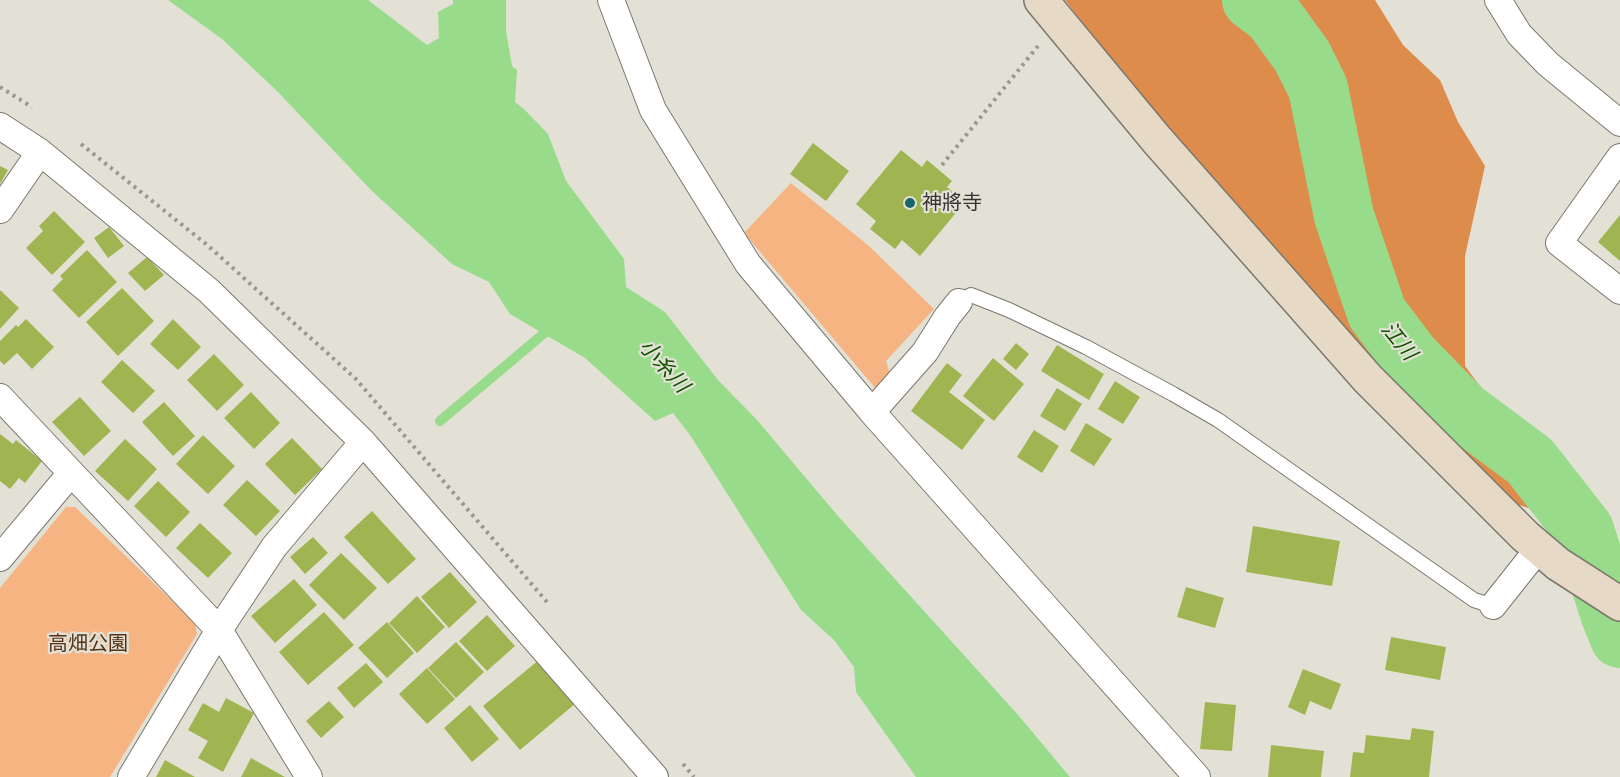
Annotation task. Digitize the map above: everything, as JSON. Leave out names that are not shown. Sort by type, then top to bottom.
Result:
[{"type":"street","points":[[611,0],[653,110],[748,264],[872,412],[1197,777]]},
{"type":"street","points":[[1041,0],[1157,140],[1368,379],[1525,536],[1549,556],[1620,604]]},
{"type":"street","points":[[1498,0],[1519,34],[1548,64],[1620,123]]},
{"type":"street","points":[[0,126],[40,152],[209,291],[363,442],[655,777]]},
{"type":"street","points":[[0,210],[40,152]]},
{"type":"street","points":[[1620,157],[1559,243],[1620,291]]},
{"type":"street","points":[[872,412],[925,352],[958,302]]},
{"type":"street","points":[[0,397],[219,630],[306,775]]},
{"type":"street","points":[[131,777],[219,630],[274,547],[363,442]]},
{"type":"street","points":[[0,558],[71,472]]},
{"type":"street","points":[[1493,606],[1549,556]]},
{"type":"lane","points":[[958,302],[971,295],[1009,310],[1173,393],[1218,420],[1474,600],[1493,606]]},
{"type":"path","points":[[942,165],[1044,39]]},
{"type":"green space","points":[[791,183],[869,246],[934,309],[886,361],[893,383],[876,389],[744,233]]},
{"type":"green space","name":"高畑公園","points":[[66,507],[75,507],[195,623],[197,634],[110,777],[0,777],[0,588]]},
{"type":"shaded area","points":[[1065,0],[1375,0],[1403,45],[1440,80],[1458,122],[1485,166],[1465,256],[1465,366],[1508,424],[1553,455],[1571,483],[1565,520],[1510,502],[1424,421],[1145,103]]},
{"type":"water","name":"小糸川","points":[[168,0],[368,0],[427,45],[439,38],[438,12],[453,4],[453,0],[506,0],[506,31],[512,66],[517,70],[515,102],[548,134],[566,181],[624,259],[626,287],[665,312],[718,380],[757,420],[838,516],[1019,716],[1070,777],[916,777],[856,692],[854,667],[834,640],[801,610],[690,435],[673,413],[655,421],[585,358],[510,314],[489,282],[452,264],[372,191],[277,91],[222,39]]},
{"type":"building","points":[[813,143],[849,171],[826,201],[790,174]]},
{"type":"building","name":"神將寺","points":[[901,150],[922,167],[927,160],[952,181],[947,187],[965,202],[920,256],[902,240],[895,249],[870,229],[876,221],[856,204]]},
{"type":"building","points":[[0,166],[8,170],[0,184]]},
{"type":"building","points":[[54,211],[85,242],[52,275],[26,248],[43,231],[39,226]]},
{"type":"building","points":[[1620,215],[1620,261],[1598,242]]},
{"type":"building","points":[[109,227],[124,246],[108,258],[94,238]]},
{"type":"building","points":[[87,250],[117,282],[79,318],[52,290],[63,279],[60,276]]},
{"type":"building","points":[[147,257],[164,275],[145,291],[128,273]]},
{"type":"building","points":[[122,288],[154,321],[118,356],[86,322]]},
{"type":"building","points":[[0,290],[19,308],[0,329]]},
{"type":"building","points":[[26,319],[54,347],[32,369],[17,353],[4,365],[0,361],[0,341],[16,325],[18,327]]},
{"type":"building","points":[[173,319],[201,347],[178,370],[150,344]]},
{"type":"building","points":[[1016,343],[1029,354],[1016,370],[1003,359]]},
{"type":"building","points":[[1057,345],[1104,374],[1089,400],[1041,371]]},
{"type":"building","points":[[214,354],[244,385],[217,411],[187,380]]},
{"type":"building","points":[[993,358],[1024,384],[994,421],[963,396]]},
{"type":"building","points":[[122,360],[155,391],[133,413],[101,382]]},
{"type":"building","points":[[947,363],[962,375],[949,392],[985,420],[962,450],[911,411]]},
{"type":"building","points":[[1115,381],[1140,397],[1123,424],[1098,409]]},
{"type":"building","points":[[1057,388],[1082,404],[1065,431],[1040,416]]},
{"type":"building","points":[[251,392],[280,423],[254,449],[224,418]]},
{"type":"building","points":[[80,397],[111,431],[84,456],[52,422]]},
{"type":"building","points":[[164,402],[195,436],[173,456],[142,422]]},
{"type":"building","points":[[1086,423],[1112,439],[1094,466],[1070,451]]},
{"type":"building","points":[[1034,430],[1059,446],[1042,473],[1017,457]]},
{"type":"building","points":[[0,434],[13,444],[16,440],[42,461],[25,483],[19,478],[10,489],[0,481]]},
{"type":"building","points":[[203,435],[235,466],[208,494],[176,464]]},
{"type":"building","points":[[292,438],[322,469],[295,495],[265,464]]},
{"type":"building","points":[[125,439],[157,469],[128,501],[95,471]]},
{"type":"building","points":[[247,480],[280,511],[256,536],[223,505]]},
{"type":"building","points":[[158,481],[190,512],[166,537],[134,506]]},
{"type":"building","points":[[372,511],[416,559],[388,584],[344,537]]},
{"type":"building","points":[[200,523],[232,553],[208,578],[176,548]]},
{"type":"building","points":[[1253,526],[1340,541],[1332,586],[1246,572]]},
{"type":"building","points":[[313,537],[328,553],[305,574],[290,557]]},
{"type":"building","points":[[341,553],[377,588],[344,620],[309,585]]},
{"type":"building","points":[[450,572],[477,602],[449,628],[421,597]]},
{"type":"building","points":[[294,579],[317,605],[275,643],[251,616]]},
{"type":"building","points":[[1186,587],[1224,598],[1215,628],[1177,617]]},
{"type":"building","points":[[417,596],[445,627],[417,653],[389,623]]},
{"type":"building","points":[[324,612],[354,645],[308,685],[279,652]]},
{"type":"building","points":[[487,615],[515,646],[487,671],[459,641]]},
{"type":"building","points":[[387,622],[414,653],[387,678],[358,648]]},
{"type":"building","points":[[1391,637],[1446,647],[1440,680],[1385,670]]},
{"type":"building","points":[[456,642],[484,672],[456,698],[428,668]]},
{"type":"building","points":[[540,659],[576,703],[520,750],[483,706]]},
{"type":"building","points":[[366,663],[383,682],[354,708],[337,688]]},
{"type":"building","points":[[427,668],[455,699],[427,724],[399,694]]},
{"type":"building","points":[[1303,669],[1341,684],[1331,710],[1310,701],[1305,715],[1288,707]]},
{"type":"building","points":[[226,698],[254,713],[223,772],[198,758],[208,741],[188,730],[203,703],[219,712]]},
{"type":"building","points":[[329,701],[344,717],[321,738],[306,721]]},
{"type":"building","points":[[1205,702],[1236,705],[1232,751],[1200,749]]},
{"type":"building","points":[[470,705],[499,739],[472,762],[444,728]]},
{"type":"building","points":[[1412,728],[1434,731],[1429,777],[1350,777],[1353,752],[1364,753],[1366,735],[1410,740]]},
{"type":"building","points":[[1271,745],[1324,751],[1321,777],[1268,777]]},
{"type":"building","points":[[251,758],[285,777],[241,777]]},
{"type":"building","points":[[165,760],[195,777],[156,777]]},
{"type":"waterway","name":"江川","points":[[1252,0],[1273,16],[1302,56],[1318,88],[1344,216],[1377,313],[1411,358],[1463,411],[1530,461],[1584,530],[1620,638]]},
{"type":"waterway","points":[[440,421],[548,330],[556,330]]},
{"type":"place","name":"神將寺","points":[[910,203]]}]
